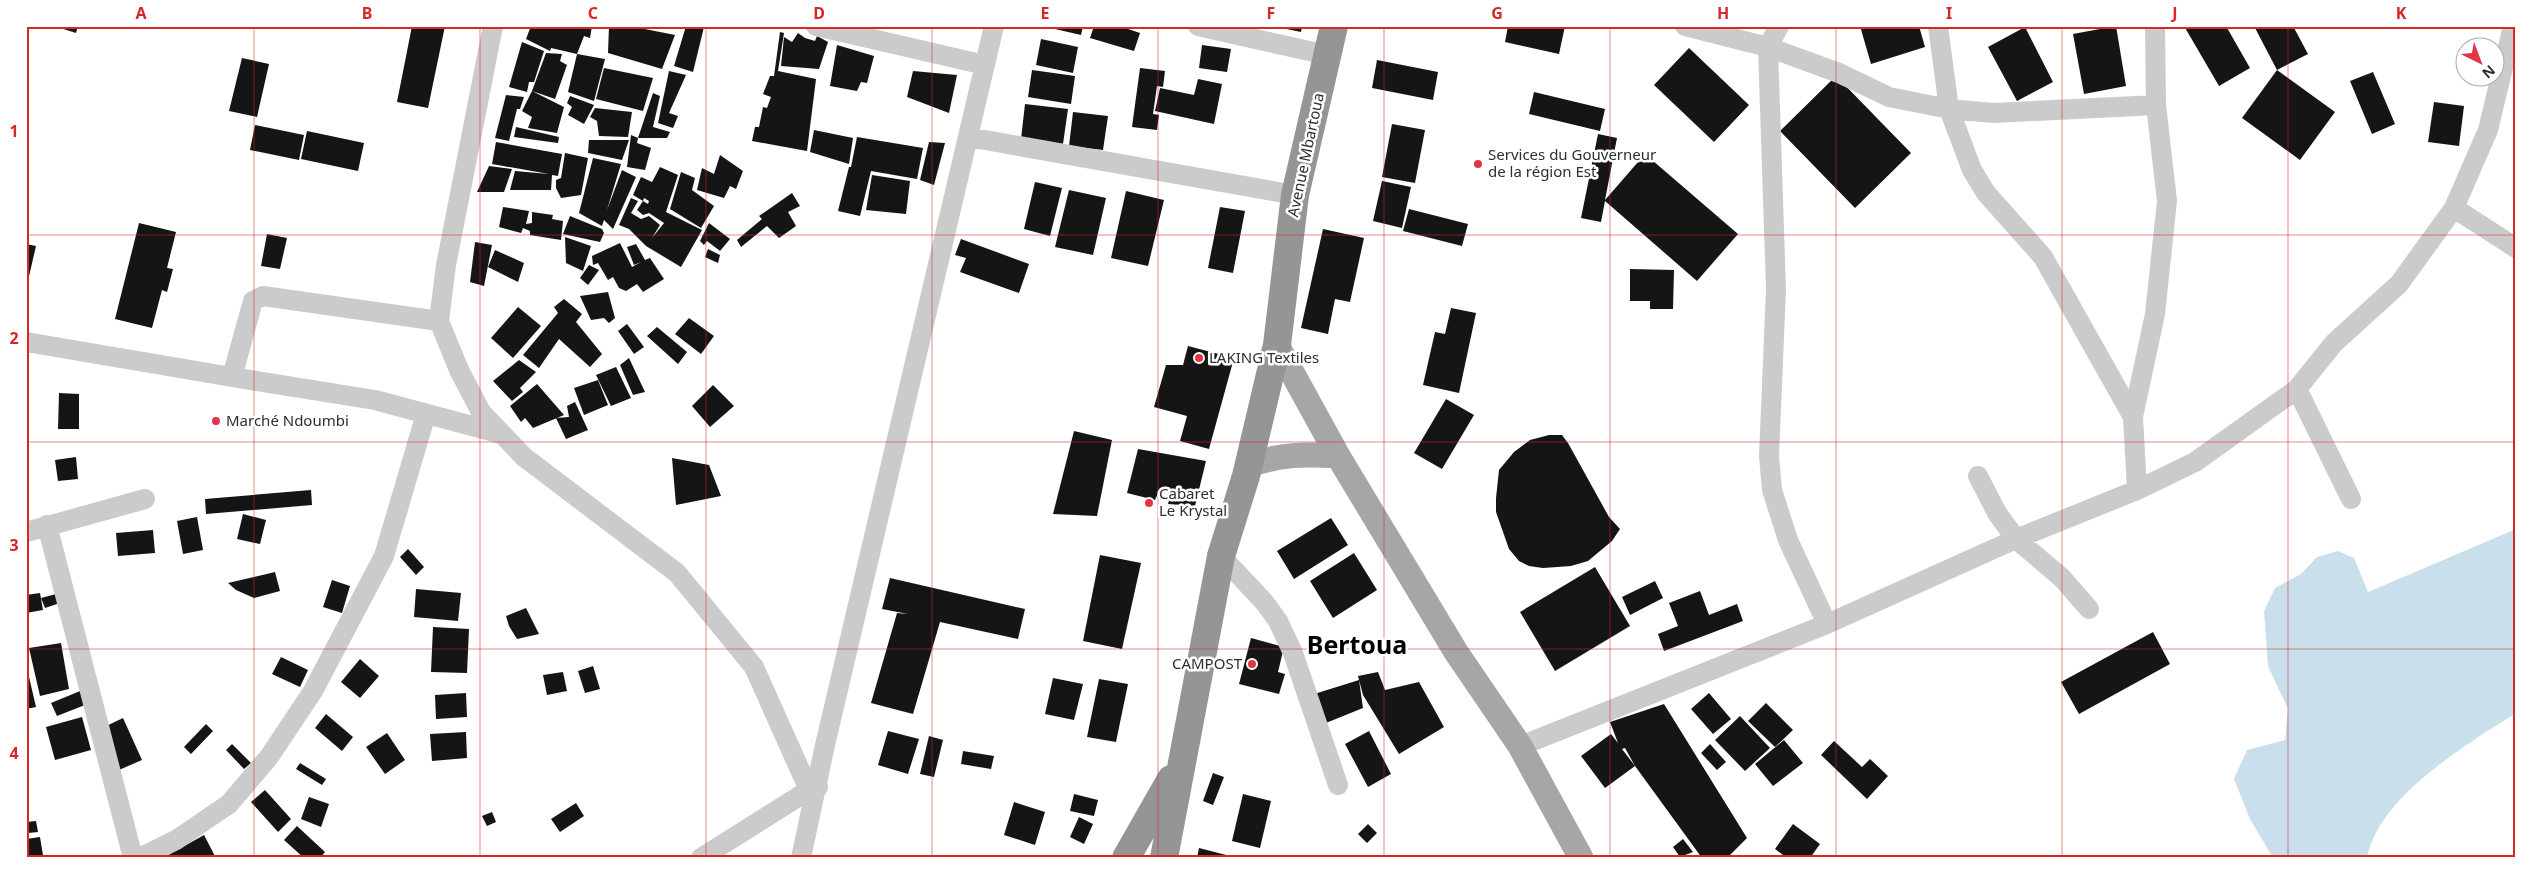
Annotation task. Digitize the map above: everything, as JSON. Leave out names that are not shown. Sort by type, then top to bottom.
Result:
[{"type":"highway","name":"Avenue Mbartoua","points":[[1164,858],[1221,556],[1246,476],[1277,345],[1295,195],[1334,26]]},
{"type":"highway","points":[[1126,858],[1183,758]]},
{"type":"main road","points":[[1277,345],[1338,456],[1456,652],[1520,746],[1580,858]]},
{"type":"main road","points":[[1246,476],[1249,466],[1273,457],[1300,454],[1338,456]]},
{"type":"street","points":[[493,26],[446,265],[439,321],[459,370],[481,412],[524,457],[677,573],[754,667],[813,788]]},
{"type":"street","points":[[816,26],[985,65]]},
{"type":"street","points":[[801,858],[813,788],[825,745],[994,26]]},
{"type":"street","points":[[1198,26],[1327,55]]},
{"type":"street","points":[[1685,26],[1768,47],[1838,73],[1889,97],[1949,109],[1994,113],[2156,104]]},
{"type":"street","points":[[1779,26],[1768,47],[1776,290],[1769,456],[1772,490],[1788,540],[1827,624]]},
{"type":"street","points":[[1938,26],[1949,109],[1972,170],[1986,193],[2043,257],[2133,417]]},
{"type":"street","points":[[2137,490],[2133,417],[2156,314],[2167,201],[2156,104],[2155,26]]},
{"type":"street","points":[[1520,746],[1827,624],[2016,538],[2137,490],[2195,462],[2297,389],[2334,343],[2399,284],[2454,208],[2488,130],[2513,26]]},
{"type":"street","points":[[968,136],[1295,195]]},
{"type":"street","points":[[2454,208],[2516,248]]},
{"type":"street","points":[[232,377],[253,301],[262,296],[439,321]]},
{"type":"street","points":[[26,342],[375,400],[502,434]]},
{"type":"street","points":[[2297,389],[2351,500]]},
{"type":"street","points":[[139,858],[176,840],[229,804],[270,758],[313,691],[384,556],[426,414]]},
{"type":"street","points":[[1978,476],[1997,513],[2016,538],[2062,578],[2090,609]]},
{"type":"street","points":[[26,532],[145,500]]},
{"type":"street","points":[[47,525],[133,858]]},
{"type":"street","points":[[1221,556],[1264,602],[1278,621],[1293,652],[1338,785]]},
{"type":"street","points":[[701,858],[813,788]]},
{"type":"water","points":[[2516,529],[2516,713],[2473,740],[2427,774],[2406,793],[2388,814],[2375,835],[2367,858],[2273,858],[2250,819],[2234,779],[2247,750],[2285,740],[2288,709],[2268,666],[2264,611],[2275,588],[2301,574],[2317,557],[2338,551],[2354,558],[2368,592]]},
{"type":"building","points":[[54,26],[78,26],[76,33]]},
{"type":"building","points":[[412,26],[445,26],[428,108],[397,102]]},
{"type":"building","points":[[531,26],[592,26],[590,38],[584,36],[577,54],[551,48],[550,51],[526,39]]},
{"type":"building","points":[[609,26],[630,26],[675,35],[662,69],[608,53]]},
{"type":"building","points":[[686,26],[716,26],[715,29],[704,27],[693,72],[674,66]]},
{"type":"building","points":[[1042,26],[1083,26],[1081,35]]},
{"type":"building","points":[[1094,26],[1119,26],[1140,33],[1134,51],[1090,38]]},
{"type":"building","points":[[1272,26],[1302,26],[1301,32]]},
{"type":"building","points":[[1508,26],[1565,26],[1559,54],[1505,42]]},
{"type":"building","points":[[1860,26],[1919,26],[1925,47],[1871,64]]},
{"type":"building","points":[[2116,26],[2126,86],[2084,94],[2073,34]]},
{"type":"building","points":[[2184,26],[2226,26],[2250,68],[2219,86]]},
{"type":"building","points":[[2254,26],[2293,26],[2308,54],[2277,70]]},
{"type":"building","points":[[2025,27],[2053,82],[2017,101],[1988,47]]},
{"type":"building","points":[[780,32],[784,33],[778,71],[816,79],[807,151],[752,141],[755,127],[759,127],[763,107],[767,108],[771,97],[763,94],[770,76],[774,76]]},
{"type":"building","points":[[798,33],[805,38],[815,41],[817,36],[828,42],[819,69],[781,66],[784,37],[792,42]]},
{"type":"building","points":[[1041,39],[1078,47],[1073,73],[1036,65]]},
{"type":"building","points":[[522,42],[544,51],[534,82],[529,82],[527,92],[509,87]]},
{"type":"building","points":[[837,45],[874,56],[867,83],[861,82],[857,91],[830,86]]},
{"type":"building","points":[[1202,45],[1231,49],[1227,72],[1199,68]]},
{"type":"building","points":[[1689,48],[1749,105],[1714,142],[1654,85]]},
{"type":"building","points":[[546,53],[562,54],[560,61],[567,65],[555,99],[532,91]]},
{"type":"building","points":[[577,54],[605,59],[594,101],[568,92]]},
{"type":"building","points":[[242,58],[269,64],[257,117],[229,111]]},
{"type":"building","points":[[1377,60],[1438,72],[1433,100],[1372,88]]},
{"type":"building","points":[[604,68],[653,78],[643,111],[596,99]]},
{"type":"building","points":[[1140,68],[1165,71],[1163,87],[1157,86],[1153,114],[1159,115],[1157,130],[1132,127]]},
{"type":"building","points":[[1032,70],[1075,76],[1071,104],[1028,97]]},
{"type":"building","points":[[2277,70],[2335,112],[2300,160],[2242,118]]},
{"type":"building","points":[[669,71],[686,75],[669,113],[678,116],[673,128],[658,123]]},
{"type":"building","points":[[913,71],[957,75],[949,113],[907,97]]},
{"type":"building","points":[[2373,72],[2395,124],[2372,134],[2350,81]]},
{"type":"building","points":[[1836,76],[1911,153],[1855,208],[1780,131]]},
{"type":"building","points":[[1198,79],[1222,84],[1214,124],[1155,111],[1160,88],[1194,95]]},
{"type":"building","points":[[532,91],[564,107],[557,133],[528,128],[532,117],[522,111]]},
{"type":"building","points":[[1534,92],[1605,109],[1600,131],[1529,114]]},
{"type":"building","points":[[653,93],[660,96],[653,127],[670,132],[667,138],[638,138]]},
{"type":"building","points":[[506,95],[524,97],[520,109],[517,109],[509,141],[495,138]]},
{"type":"building","points":[[570,96],[594,105],[584,124],[568,115],[572,107],[567,103]]},
{"type":"building","points":[[2434,102],[2464,106],[2459,146],[2428,142]]},
{"type":"building","points":[[1025,104],[1068,109],[1063,144],[1021,139]]},
{"type":"building","points":[[595,108],[632,112],[628,137],[599,136],[597,121],[590,117]]},
{"type":"building","points":[[1073,112],[1108,116],[1103,150],[1069,146]]},
{"type":"building","points":[[1392,124],[1425,130],[1415,183],[1382,177]]},
{"type":"building","points":[[255,125],[304,135],[299,160],[250,150]]},
{"type":"building","points":[[516,127],[559,137],[558,143],[514,137]]},
{"type":"building","points":[[814,130],[853,138],[849,164],[810,152]]},
{"type":"building","points":[[307,131],[364,143],[358,171],[301,159]]},
{"type":"building","points":[[1598,134],[1617,138],[1605,200],[1645,154],[1738,234],[1697,281],[1605,201],[1601,222],[1581,218]]},
{"type":"building","points":[[631,135],[638,138],[637,143],[651,148],[645,170],[627,167]]},
{"type":"building","points":[[857,137],[923,148],[917,179],[871,171],[860,216],[838,211],[849,167],[851,167]]},
{"type":"building","points":[[589,140],[629,140],[622,160],[588,153]]},
{"type":"building","points":[[496,142],[562,154],[558,176],[552,175],[551,190],[510,190],[515,171],[549,174],[492,164]]},
{"type":"building","points":[[929,142],[945,143],[934,185],[920,180]]},
{"type":"building","points":[[565,153],[588,158],[581,195],[561,198],[556,188],[556,180],[561,178]]},
{"type":"building","points":[[720,155],[743,171],[736,189],[730,186],[724,198],[697,190],[702,168],[714,174]]},
{"type":"building","points":[[593,158],[621,164],[607,210],[622,170],[636,177],[613,229],[604,220],[602,226],[579,213]]},
{"type":"building","points":[[489,166],[512,169],[504,192],[477,192]]},
{"type":"building","points":[[660,167],[678,175],[666,212],[702,230],[681,267],[646,246],[629,229],[619,225],[631,198],[638,201],[631,213],[641,219],[649,216],[660,225],[652,238],[664,223],[649,213],[643,215],[637,210],[643,201],[633,195],[641,177],[652,182]],"holes":[[[644,198],[649,201],[648,204],[643,201]]]},
{"type":"building","points":[[681,172],[695,178],[692,190],[714,206],[701,228],[670,209]]},
{"type":"building","points":[[872,175],[910,181],[906,214],[866,210]]},
{"type":"building","points":[[1382,181],[1411,187],[1402,228],[1373,221]]},
{"type":"building","points":[[1035,182],[1062,188],[1050,236],[1024,229]]},
{"type":"building","points":[[1069,190],[1106,198],[1093,255],[1055,247]]},
{"type":"building","points":[[1126,191],[1164,200],[1148,266],[1111,258]]},
{"type":"building","points":[[792,193],[800,206],[788,212],[796,226],[779,238],[767,226],[741,247],[737,240],[762,219],[759,216]]},
{"type":"building","points":[[503,207],[529,211],[526,224],[532,223],[532,212],[553,215],[552,219],[563,221],[561,240],[530,235],[530,231],[523,228],[521,233],[499,227]]},
{"type":"building","points":[[1220,207],[1245,211],[1233,273],[1208,268]]},
{"type":"building","points":[[1409,209],[1468,224],[1462,246],[1403,231]]},
{"type":"building","points":[[570,216],[602,229],[604,233],[600,242],[563,234]]},
{"type":"building","points":[[139,223],[176,232],[167,268],[173,269],[167,292],[162,290],[152,328],[115,319]]},
{"type":"building","points":[[709,223],[730,239],[720,251],[707,241],[704,245],[700,241]]},
{"type":"building","points":[[1323,229],[1364,238],[1350,302],[1335,299],[1328,334],[1301,328]]},
{"type":"building","points":[[267,234],[287,238],[280,269],[261,266]]},
{"type":"building","points":[[565,237],[591,246],[583,271],[566,263]]},
{"type":"building","points":[[961,239],[1029,264],[1019,293],[960,272],[966,258],[955,255]]},
{"type":"building","points":[[475,242],[492,245],[484,286],[470,282]]},
{"type":"building","points":[[620,243],[632,267],[641,262],[634,265],[627,247],[636,244],[645,260],[650,258],[664,279],[643,292],[637,284],[626,291],[619,288],[613,277],[608,280],[598,263],[593,265],[592,256]]},
{"type":"building","points":[[26,244],[36,246],[27,285],[26,284]]},
{"type":"building","points":[[708,249],[720,255],[718,263],[705,257]]},
{"type":"building","points":[[495,250],[524,263],[518,282],[488,267]]},
{"type":"building","points":[[589,265],[599,270],[588,285],[580,278]]},
{"type":"building","points":[[1630,269],[1674,270],[1673,309],[1650,309],[1650,301],[1630,301]]},
{"type":"building","points":[[608,292],[615,318],[609,323],[604,318],[591,320],[580,296]]},
{"type":"building","points":[[564,299],[582,314],[576,322],[602,354],[590,367],[559,339],[539,368],[523,355],[558,313],[554,307]]},
{"type":"building","points":[[518,307],[541,326],[513,358],[491,338]]},
{"type":"building","points":[[1451,308],[1476,313],[1459,393],[1423,385],[1435,332],[1445,334]]},
{"type":"building","points":[[689,318],[714,336],[701,354],[675,334]]},
{"type":"building","points":[[627,324],[644,347],[634,354],[618,331]]},
{"type":"building","points":[[657,327],[687,352],[678,364],[647,336]]},
{"type":"building","points":[[1188,346],[1234,358],[1209,449],[1180,441],[1187,416],[1154,407],[1166,365],[1183,365]]},
{"type":"building","points":[[629,358],[645,392],[633,395],[620,365]]},
{"type":"building","points":[[519,360],[536,372],[520,388],[523,392],[512,401],[493,381]]},
{"type":"building","points":[[616,367],[631,398],[611,406],[596,375]]},
{"type":"building","points":[[598,380],[608,405],[584,415],[574,388]]},
{"type":"building","points":[[537,384],[564,415],[533,428],[525,418],[521,422],[510,406]]},
{"type":"building","points":[[713,385],[734,406],[710,427],[692,406]]},
{"type":"building","points":[[59,393],[79,394],[79,429],[58,429]]},
{"type":"building","points":[[1446,399],[1474,415],[1442,469],[1414,453]]},
{"type":"building","points":[[575,402],[588,430],[566,439],[556,418],[569,417],[567,406]]},
{"type":"building","points":[[1074,431],[1112,440],[1097,516],[1053,514]]},
{"type":"building","points":[[1549,435],[1562,435],[1609,517],[1620,529],[1612,541],[1588,561],[1571,566],[1543,568],[1529,566],[1519,561],[1509,549],[1496,512],[1496,498],[1499,470],[1514,452],[1530,440]]},
{"type":"building","points":[[1138,449],[1206,461],[1195,506],[1168,504],[1171,493],[1159,491],[1155,500],[1127,493]]},
{"type":"building","points":[[76,457],[78,479],[58,481],[55,460]]},
{"type":"building","points":[[672,458],[709,465],[721,496],[676,505]]},
{"type":"building","points":[[311,490],[312,505],[206,514],[205,499]]},
{"type":"building","points":[[243,514],[266,520],[260,544],[237,539]]},
{"type":"building","points":[[197,517],[203,550],[183,554],[177,521]]},
{"type":"building","points":[[1331,518],[1348,545],[1294,579],[1277,551]]},
{"type":"building","points":[[153,530],[155,553],[118,556],[116,533]]},
{"type":"building","points":[[408,549],[424,567],[416,575],[400,557]]},
{"type":"building","points":[[1354,553],[1377,590],[1333,618],[1310,581]]},
{"type":"building","points":[[1100,555],[1141,563],[1122,649],[1083,641]]},
{"type":"building","points":[[1595,567],[1630,626],[1555,671],[1520,612]]},
{"type":"building","points":[[275,572],[280,591],[254,598],[236,590],[228,583]]},
{"type":"building","points":[[890,578],[1025,609],[1018,639],[940,622],[913,714],[871,703],[897,613],[908,614],[882,609]]},
{"type":"building","points":[[332,580],[350,586],[342,613],[323,607]]},
{"type":"building","points":[[1655,581],[1663,598],[1630,615],[1622,597]]},
{"type":"building","points":[[416,589],[461,593],[458,621],[414,617]]},
{"type":"building","points":[[1700,591],[1709,615],[1737,604],[1743,621],[1664,651],[1658,634],[1678,626],[1669,603]]},
{"type":"building","points":[[40,593],[43,610],[26,613],[26,595]]},
{"type":"building","points":[[60,593],[63,602],[45,608],[41,598]]},
{"type":"building","points":[[526,608],[539,634],[517,639],[509,626],[506,616]]},
{"type":"building","points":[[433,627],[469,629],[467,673],[431,672]]},
{"type":"building","points":[[2153,632],[2170,664],[2079,714],[2061,682]]},
{"type":"building","points":[[1251,638],[1284,647],[1278,672],[1285,674],[1279,694],[1239,684]]},
{"type":"building","points":[[61,643],[69,689],[40,696],[29,648]]},
{"type":"building","points":[[281,657],[308,670],[300,687],[272,674]]},
{"type":"building","points":[[360,659],[379,676],[360,698],[341,682]]},
{"type":"building","points":[[26,664],[36,707],[26,709]]},
{"type":"building","points":[[593,666],[600,689],[585,693],[578,671]]},
{"type":"building","points":[[563,672],[567,691],[547,695],[543,675]]},
{"type":"building","points":[[1378,672],[1385,690],[1419,682],[1444,727],[1399,754],[1363,695],[1358,676]]},
{"type":"building","points":[[1053,678],[1083,684],[1074,720],[1045,714]]},
{"type":"building","points":[[1099,679],[1128,684],[1116,742],[1087,737]]},
{"type":"building","points":[[1359,680],[1363,708],[1316,727],[1311,695]]},
{"type":"building","points":[[85,689],[90,703],[57,716],[51,703]]},
{"type":"building","points":[[466,693],[467,717],[436,719],[435,695]]},
{"type":"building","points":[[1709,693],[1731,719],[1713,734],[1691,709]]},
{"type":"building","points":[[1766,703],[1793,730],[1775,747],[1748,721]]},
{"type":"building","points":[[1664,704],[1747,838],[1728,857],[1702,858],[1635,766],[1605,788],[1581,756],[1611,734],[1618,743],[1610,722]],"holes":[[[1625,748],[1635,766],[1622,749]]]},
{"type":"building","points":[[326,714],[353,737],[342,751],[315,728]]},
{"type":"building","points":[[1740,716],[1770,748],[1745,771],[1715,740]]},
{"type":"building","points":[[82,717],[91,750],[55,760],[46,727]]},
{"type":"building","points":[[123,718],[142,760],[119,770],[100,729]]},
{"type":"building","points":[[206,724],[213,731],[191,754],[184,747]]},
{"type":"building","points":[[888,731],[919,739],[908,774],[878,765]]},
{"type":"building","points":[[1369,731],[1391,774],[1368,787],[1345,744]]},
{"type":"building","points":[[466,732],[467,758],[432,761],[430,734]]},
{"type":"building","points":[[387,733],[405,760],[385,774],[366,747]]},
{"type":"building","points":[[929,736],[943,740],[934,777],[920,774]]},
{"type":"building","points":[[1784,740],[1803,763],[1773,786],[1755,764]]},
{"type":"building","points":[[1834,741],[1862,767],[1870,759],[1888,776],[1867,799],[1821,755]]},
{"type":"building","points":[[232,744],[251,763],[244,769],[226,750]]},
{"type":"building","points":[[1710,744],[1726,762],[1717,770],[1701,753]]},
{"type":"building","points":[[963,751],[994,756],[991,769],[961,764]]},
{"type":"building","points":[[300,763],[326,779],[322,785],[296,769]]},
{"type":"building","points":[[1213,773],[1224,777],[1213,805],[1203,801]]},
{"type":"building","points":[[265,790],[291,819],[278,832],[251,802]]},
{"type":"building","points":[[1074,794],[1098,800],[1094,816],[1070,811]]},
{"type":"building","points":[[1243,794],[1271,801],[1260,848],[1232,841]]},
{"type":"building","points":[[309,797],[329,804],[321,827],[301,819]]},
{"type":"building","points":[[1014,802],[1045,812],[1035,845],[1004,835]]},
{"type":"building","points":[[576,803],[584,816],[560,832],[551,819]]},
{"type":"building","points":[[492,812],[496,822],[487,826],[482,816]]},
{"type":"building","points":[[1079,817],[1093,824],[1084,844],[1070,837]]},
{"type":"building","points":[[36,821],[38,832],[28,833],[27,822]]},
{"type":"building","points":[[1368,824],[1377,833],[1367,843],[1358,834]]},
{"type":"building","points":[[1793,824],[1820,844],[1810,858],[1787,858],[1775,849]]},
{"type":"building","points":[[297,826],[325,852],[320,858],[304,858],[284,840]]},
{"type":"building","points":[[204,835],[216,858],[163,858]]},
{"type":"building","points":[[40,837],[43,855],[26,858],[26,839]]},
{"type":"building","points":[[1683,839],[1693,852],[1680,857],[1673,847]]},
{"type":"building","points":[[1199,848],[1234,857],[1234,858],[1197,858]]},
{"type":"place","name":"Services du Gouverneur de la région Est","points":[[1478,164]]},
{"type":"place","name":"LAKING Textiles","points":[[1199,358]]},
{"type":"place","name":"Marché Ndoumbi","points":[[216,421]]},
{"type":"place","name":"Cabaret Le Krystal","points":[[1149,503]]},
{"type":"place","name":"CAMPOST","points":[[1252,664]]},
{"type":"district","name":"Bertoua","points":[[1357,645]]}]
